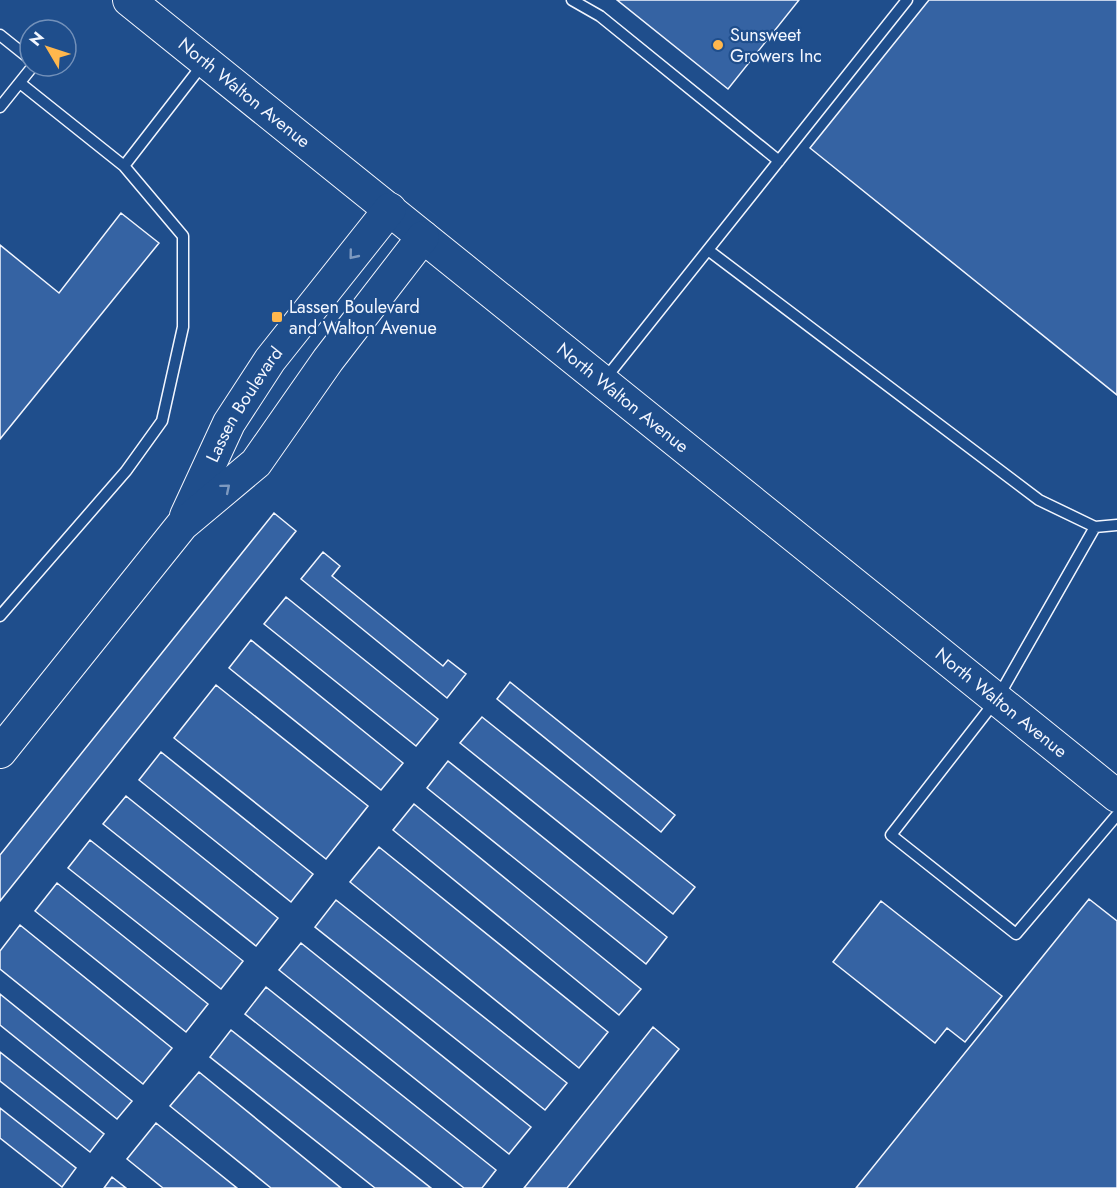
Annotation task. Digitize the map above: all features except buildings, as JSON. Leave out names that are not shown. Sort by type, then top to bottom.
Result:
[{"type":"main road","name":"North Walton Avenue","points":[[129,0],[1117,796]]},
{"type":"main road","name":"Lassen Boulevard","points":[[182,525],[229,423],[264,369],[390,209]]},
{"type":"main road","name":"Lassen Boulevard","points":[[0,752],[182,525],[256,463],[328,360],[423,237]]},
{"type":"lane","points":[[572,0],[600,16],[779,161]]},
{"type":"lane","points":[[603,381],[907,0]]},
{"type":"lane","points":[[0,34],[18,49]]},
{"type":"lane","points":[[124,166],[205,61]]},
{"type":"lane","points":[[0,106],[24,78]]},
{"type":"lane","points":[[0,616],[126,471],[162,422],[183,327],[183,236],[124,166],[20,83]]},
{"type":"lane","points":[[708,250],[1039,500],[1095,527],[1117,525]]},
{"type":"lane","points":[[1095,527],[997,699],[891,836],[1016,934],[1117,816]]},
{"type":"place","name":"Sunsweet Growers Inc","points":[[718,45]]},
{"type":"place","name":"Lassen Boulevard and Walton Avenue","points":[[277,317]]}]
